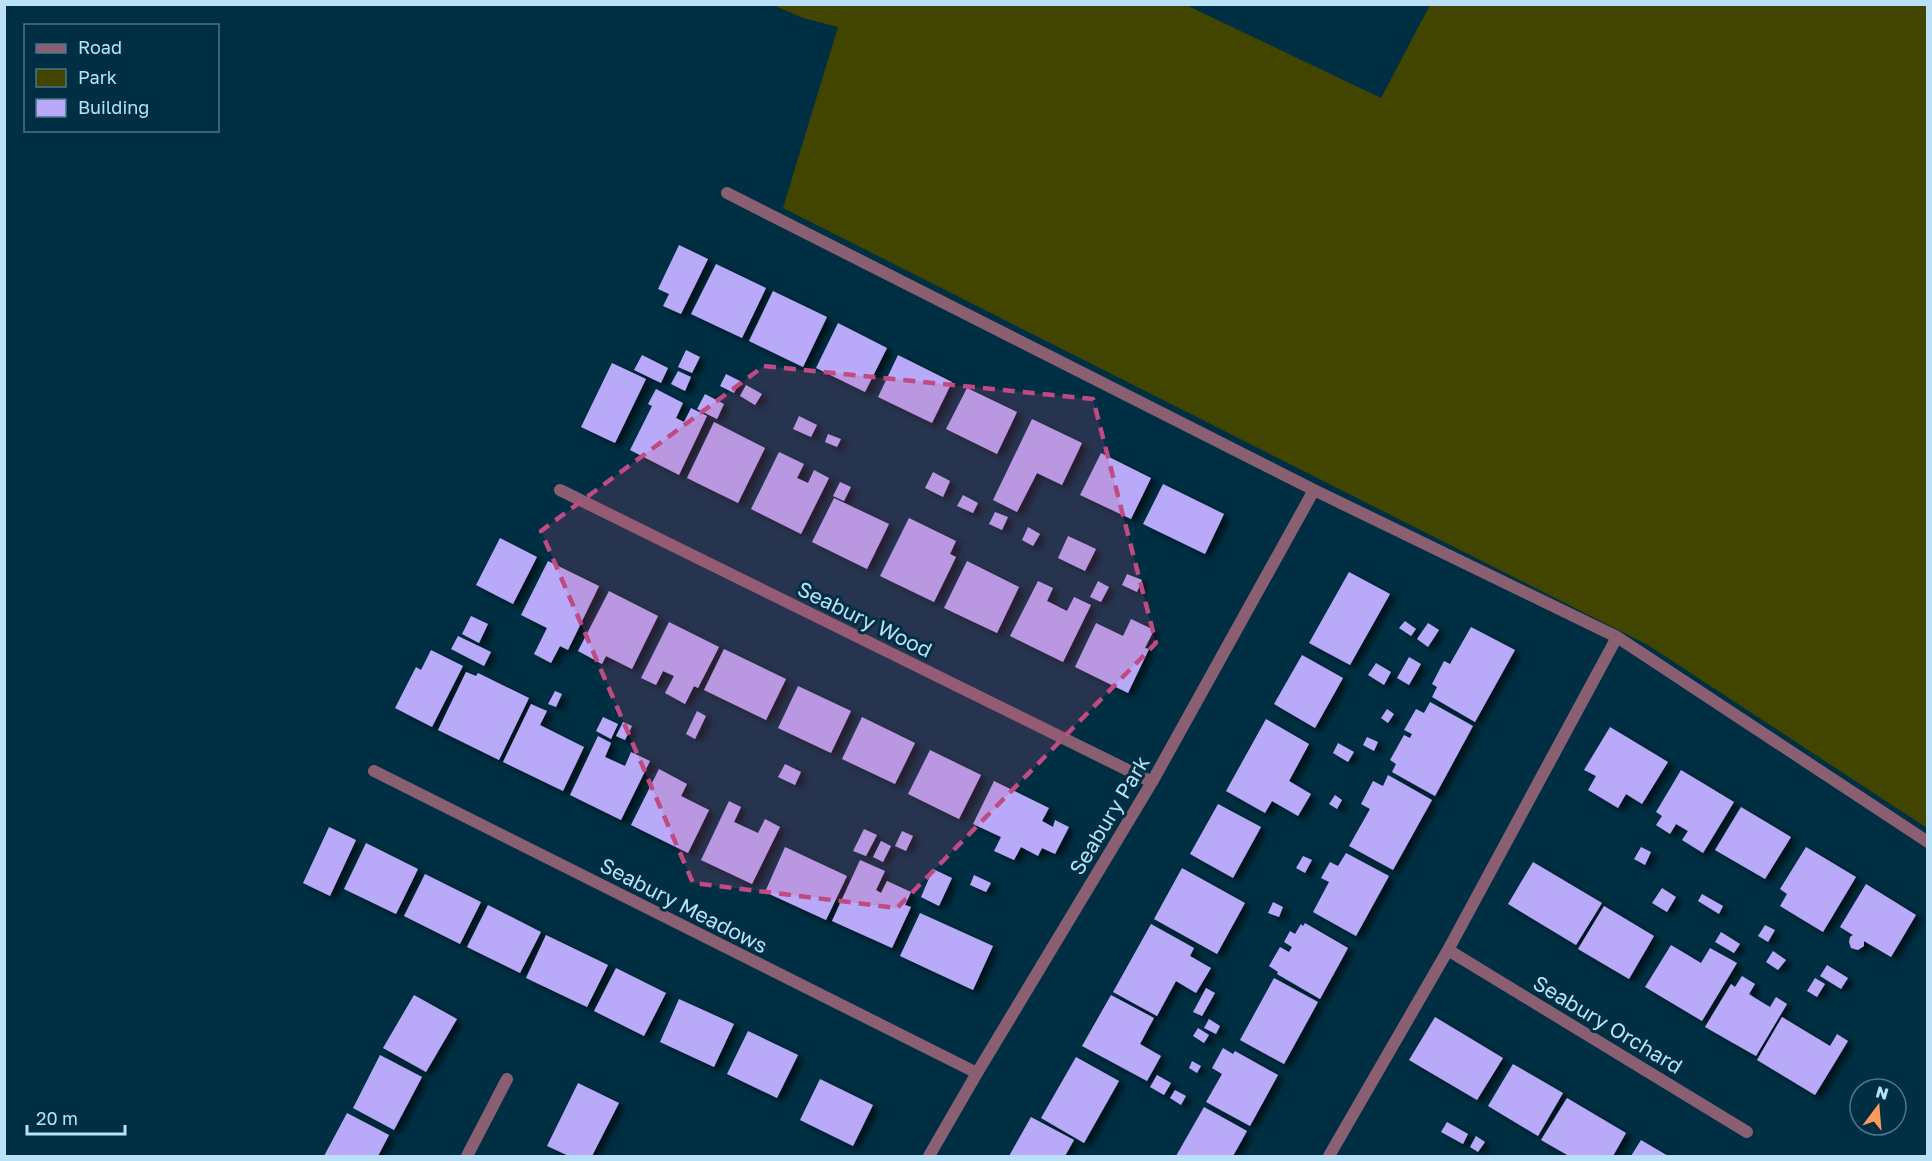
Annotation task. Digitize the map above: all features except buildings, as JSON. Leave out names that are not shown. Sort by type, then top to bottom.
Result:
[{"type":"street","points":[[727,193],[1314,490],[1617,637],[1928,842]]},
{"type":"street","name":"Seabury Wood","points":[[560,490],[1152,782]]},
{"type":"street","name":"Seabury Park","points":[[929,1156],[976,1073],[1152,782],[1314,490]]},
{"type":"street","points":[[1329,1156],[1449,950],[1617,637]]},
{"type":"street","name":"Seabury Meadows","points":[[374,771],[976,1073]]},
{"type":"street","name":"Seabury Orchard","points":[[1449,950],[1747,1132]]},
{"type":"street","points":[[467,1156],[507,1079]]},
{"type":"highlighted area","points":[[764,366],[1093,399],[1156,643],[897,908],[693,883],[541,531]]},
{"type":"green space","points":[[773,5],[1186,5],[1381,98],[1430,5],[1927,5],[1927,828],[1648,645],[783,208],[838,27],[803,18]]}]
